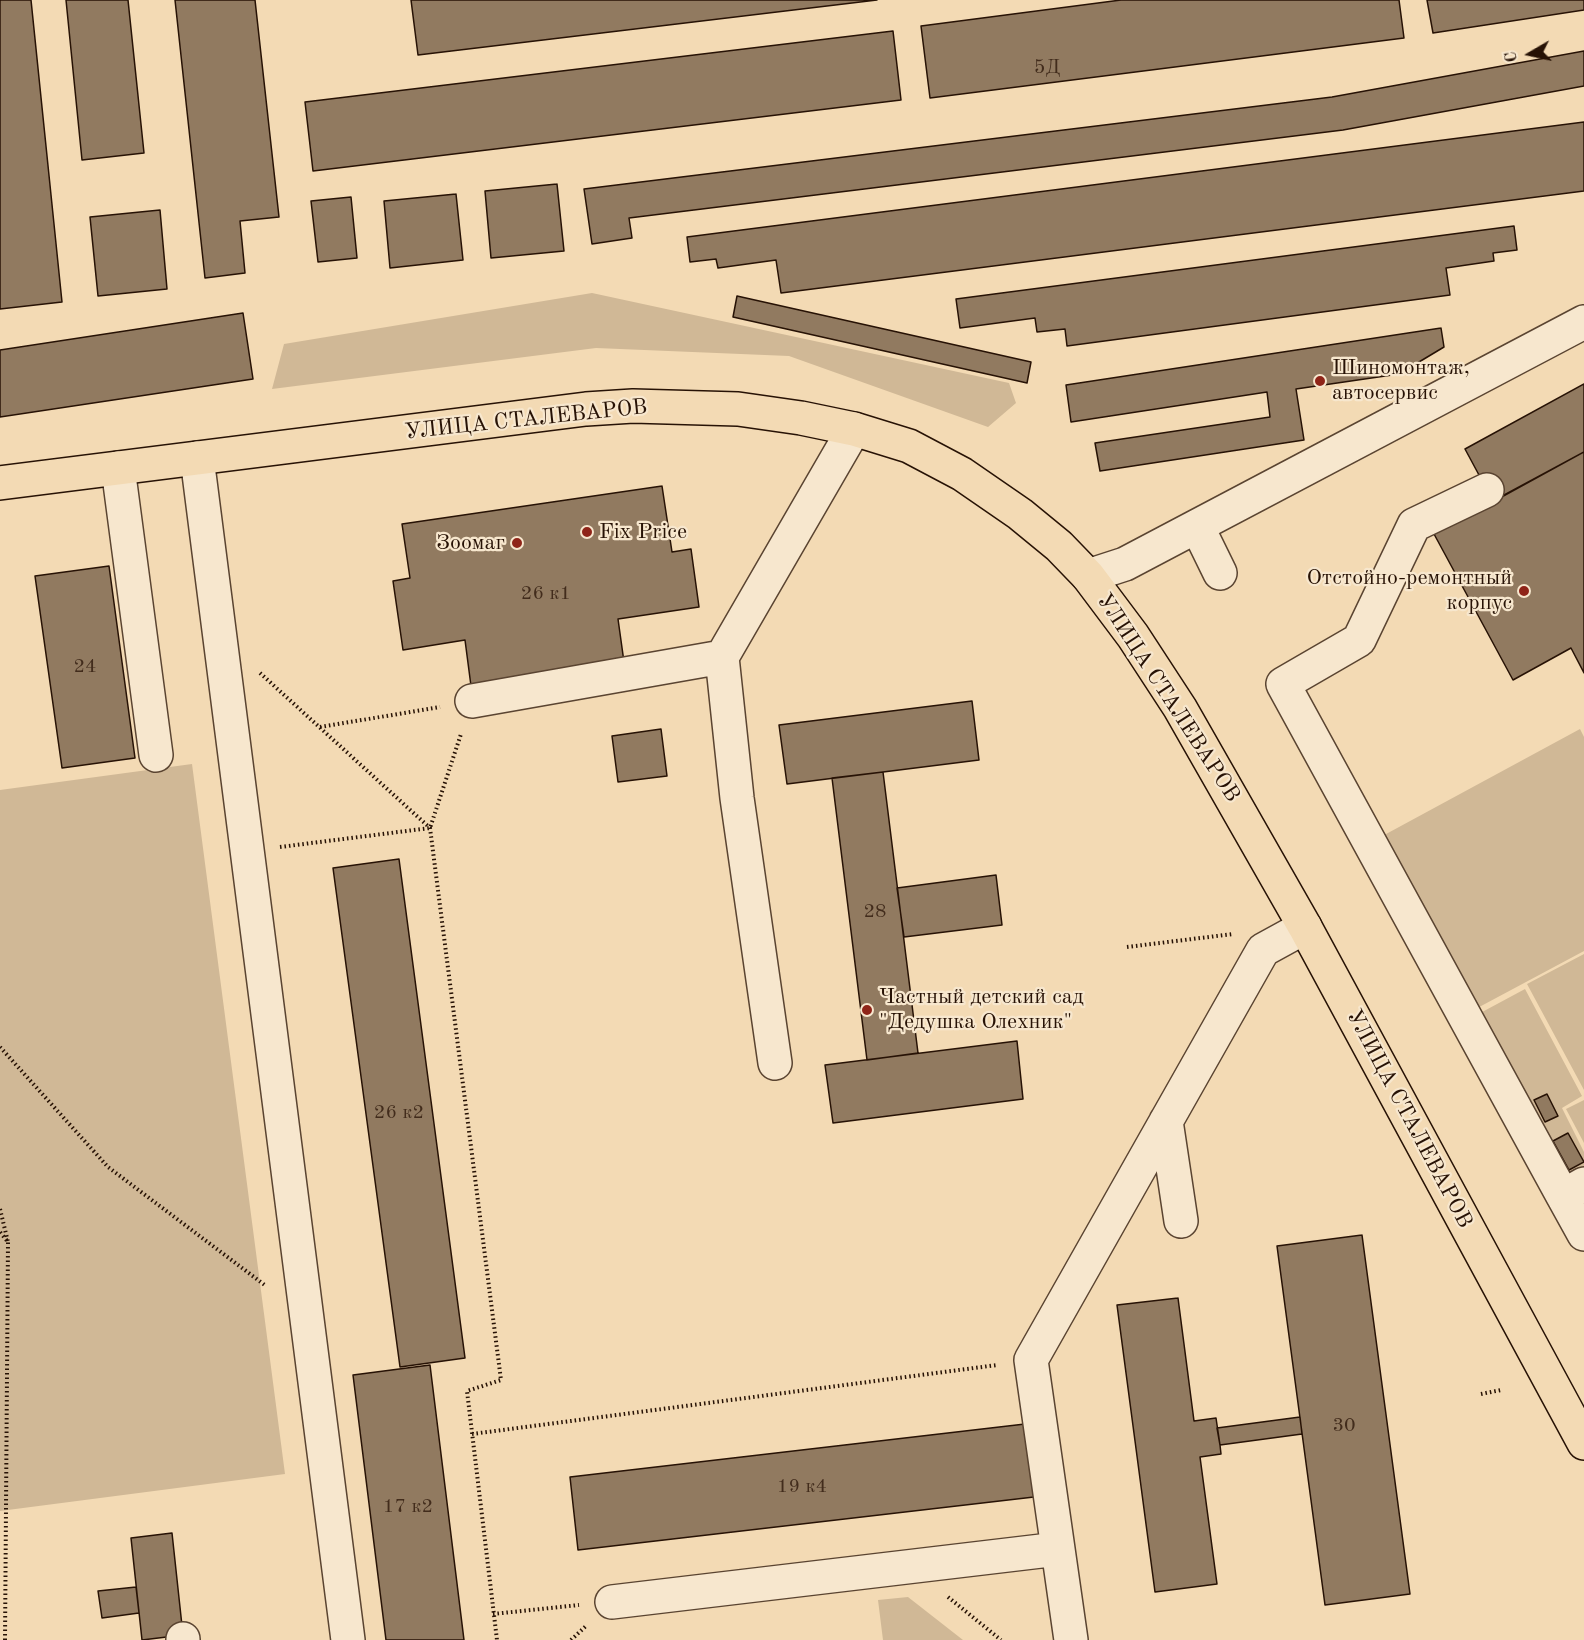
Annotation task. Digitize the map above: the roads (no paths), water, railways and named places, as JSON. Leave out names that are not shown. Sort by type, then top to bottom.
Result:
[{"type":"main road","name":"УЛИЦА СТАЛЕВАРОВ","points":[[0,483],[576,410],[633,406],[738,409],[854,429],[909,446],[963,474],[1020,513],[1059,546],[1088,576],[1133,636],[1179,708],[1305,927],[1584,1443]]},
{"type":"lane","points":[[1088,576],[1125,564],[1584,322]]},
{"type":"lane","points":[[775,1063],[737,798],[722,657],[854,429]]},
{"type":"lane","points":[[197,458],[348,1640]]},
{"type":"lane","points":[[118,468],[156,755]]},
{"type":"lane","points":[[1487,490],[1414,525],[1359,640],[1283,684],[1573,1190],[1584,1234]]},
{"type":"lane","points":[[1197,526],[1220,573]]},
{"type":"lane","points":[[472,701],[722,657]]},
{"type":"lane","points":[[1071,1640],[1031,1360],[1263,950],[1305,927]]},
{"type":"lane","points":[[1166,1121],[1181,1221]]},
{"type":"lane","points":[[612,1602],[1058,1549]]},
{"type":"place","name":"Шиномонтаж, автосервис","points":[[1320,381]]},
{"type":"place","name":"Fix Price","points":[[587,532]]},
{"type":"place","name":"Зоомаг","points":[[517,543]]},
{"type":"place","name":"Отстойно-ремонтный корпус","points":[[1524,591]]},
{"type":"place","name":"Частный детский сад \"Дедушка Олехник\"","points":[[867,1010]]}]
